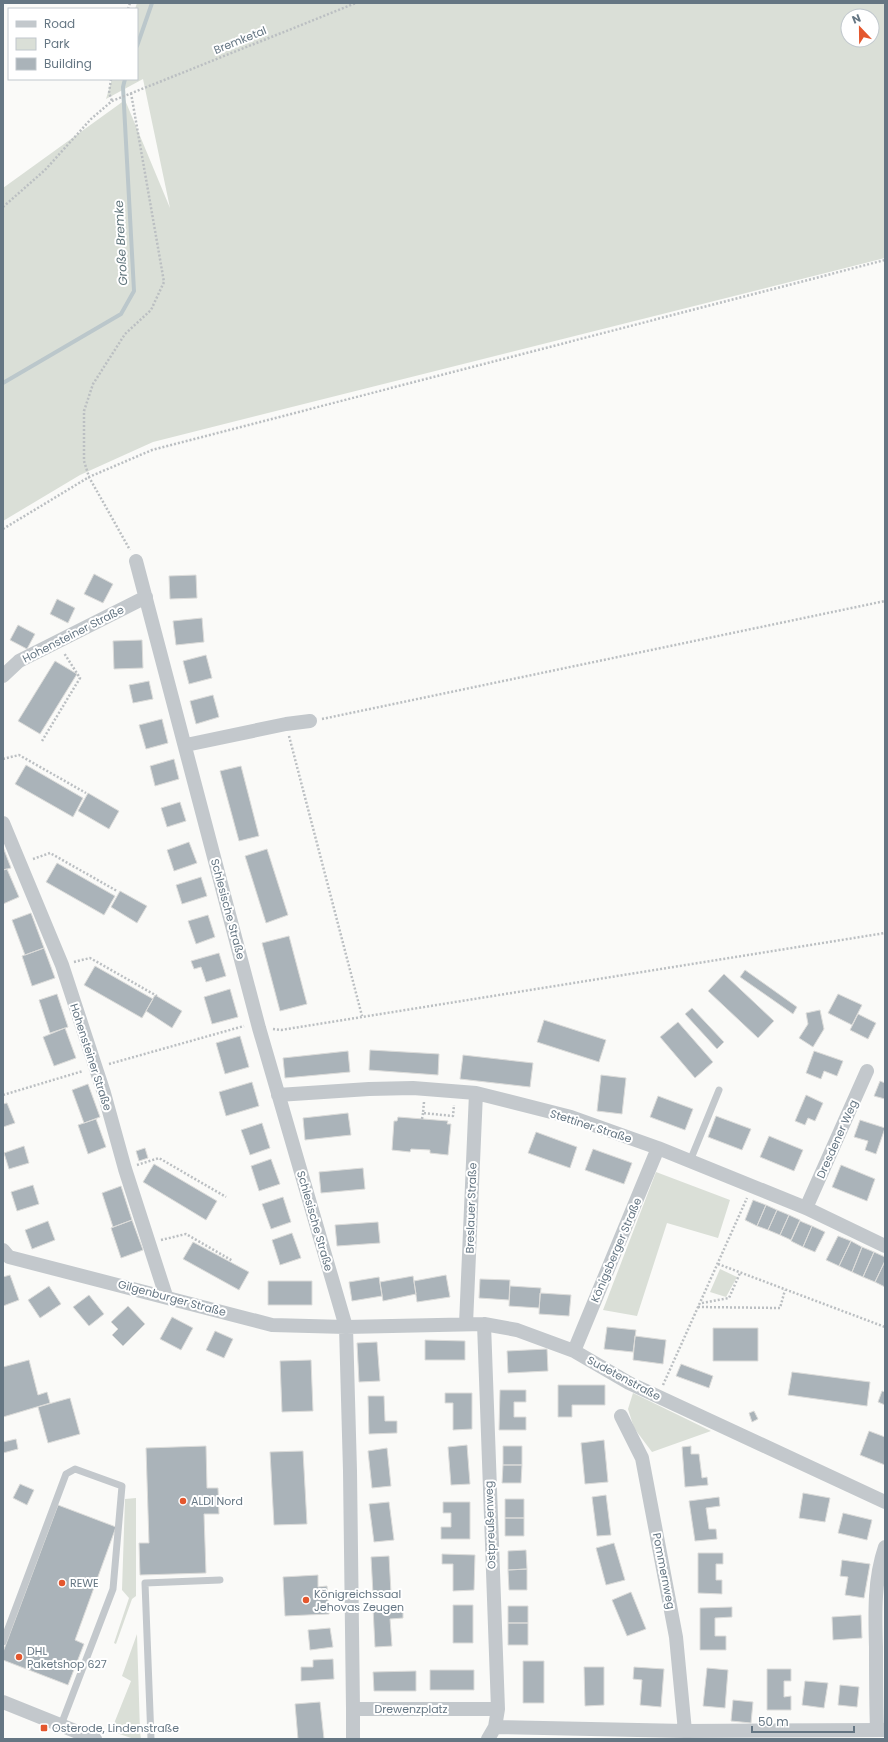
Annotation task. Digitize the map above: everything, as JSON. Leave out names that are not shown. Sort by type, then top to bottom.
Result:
[{"type":"street","name":"Schlesische Straße","points":[[136,561],[186,745],[259,1028],[346,1327],[350,1471],[353,1709]]},
{"type":"street","name":"Hohensteiner Straße","points":[[3,676],[19,661],[146,597]]},
{"type":"street","points":[[186,745],[286,724],[310,721]]},
{"type":"street","name":"Hohensteiner Straße","points":[[3,823],[62,965],[166,1296]]},
{"type":"street","name":"Dresdener Weg","points":[[806,1208],[867,1071]]},
{"type":"street","name":"Stettiner Straße","points":[[278,1095],[376,1088],[413,1088],[476,1093],[571,1117],[658,1148],[806,1208],[885,1246]]},
{"type":"street","name":"Breslauer Straße","points":[[466,1324],[476,1093]]},
{"type":"street","name":"Königsberger Straße","points":[[574,1351],[658,1148]]},
{"type":"street","name":"Gilgenburger Straße","points":[[3,1250],[9,1257],[166,1296],[272,1325],[346,1327]]},
{"type":"street","name":"Sudetenstraße","points":[[346,1327],[484,1324],[517,1330],[574,1351],[629,1383],[885,1502]]},
{"type":"street","name":"Ostpreußenweg","points":[[484,1324],[498,1709],[495,1727]]},
{"type":"street","name":"Pommernweg","points":[[621,1416],[642,1458],[676,1637],[685,1731]]},
{"type":"street","points":[[488,1739],[495,1727],[820,1735],[881,1730],[875,1613],[877,1588],[885,1547]]},
{"type":"street","points":[[3,1702],[95,1739]]},
{"type":"street","points":[[352,1739],[353,1709]]},
{"type":"street","name":"Drewenzplatz","points":[[353,1709],[498,1709]]},
{"type":"lane","points":[[690,1162],[719,1090]]},
{"type":"lane","points":[[3,1642],[66,1474],[75,1468],[122,1486],[114,1589],[61,1725]]},
{"type":"lane","points":[[151,1739],[145,1583],[220,1580]]},
{"type":"path","name":"Bremketal","points":[[112,101],[356,3]]},
{"type":"path","points":[[3,207],[45,170],[91,119],[112,101],[109,93],[111,80]]},
{"type":"path","points":[[129,93],[164,282],[151,310],[125,334],[93,384],[84,411],[84,461],[89,477],[136,561]]},
{"type":"path","points":[[3,528],[89,477],[152,450],[885,260]]},
{"type":"path","points":[[310,721],[885,601]]},
{"type":"path","points":[[42,741],[80,678],[57,643]]},
{"type":"path","points":[[286,724],[362,1016]]},
{"type":"path","points":[[3,759],[19,755],[86,793]]},
{"type":"path","points":[[19,863],[50,853],[117,891]]},
{"type":"path","points":[[3,1095],[244,1026],[281,1030],[885,933]]},
{"type":"path","points":[[62,965],[90,958],[157,996]]},
{"type":"path","points":[[422,1119],[424,1096]]},
{"type":"path","points":[[423,1114],[454,1116],[455,1098]]},
{"type":"path","points":[[125,1169],[159,1158],[226,1197]]},
{"type":"path","points":[[658,1396],[752,1187]]},
{"type":"path","points":[[149,1243],[186,1234],[233,1261]]},
{"type":"path","points":[[718,1264],[885,1327]]},
{"type":"path","points":[[702,1303],[730,1298],[740,1272]]},
{"type":"path","points":[[698,1307],[780,1308],[785,1290]]},
{"type":"green space","points":[[137,3],[885,3],[885,258],[153,442],[80,475],[3,521],[3,188],[125,100],[170,208],[143,79],[106,99],[112,80],[138,80],[138,8],[135,8]]},
{"type":"green space","points":[[656,1172],[730,1200],[718,1238],[667,1223],[637,1316],[603,1310]]},
{"type":"green space","points":[[720,1269],[737,1277],[726,1297],[710,1292]]},
{"type":"green space","points":[[633,1393],[711,1431],[652,1452],[634,1428],[628,1409]]},
{"type":"green space","points":[[136,1498],[136,1596],[132,1599],[116,1644],[114,1643],[129,1598],[122,1590],[125,1499]]},
{"type":"green space","points":[[137,1634],[141,1739],[134,1739],[111,1731],[131,1681],[122,1676]]},
{"type":"building","points":[[94,574],[113,584],[103,603],[84,594]]},
{"type":"building","points":[[196,575],[197,598],[170,599],[169,576]]},
{"type":"building","points":[[57,599],[75,608],[68,623],[50,614]]},
{"type":"building","points":[[202,618],[204,642],[176,645],[173,621]]},
{"type":"building","points":[[18,625],[35,634],[27,649],[10,640]]},
{"type":"building","points":[[142,640],[143,668],[114,669],[113,641]]},
{"type":"building","points":[[206,655],[212,678],[189,684],[183,661]]},
{"type":"building","points":[[55,661],[77,674],[40,734],[18,721]]},
{"type":"building","points":[[149,681],[153,699],[133,703],[129,685]]},
{"type":"building","points":[[213,695],[219,717],[196,724],[190,701]]},
{"type":"building","points":[[162,719],[168,743],[146,749],[139,725]]},
{"type":"building","points":[[174,759],[179,779],[155,786],[150,766]]},
{"type":"building","points":[[26,765],[83,798],[73,817],[15,784]]},
{"type":"building","points":[[241,766],[259,836],[239,841],[220,771]]},
{"type":"building","points":[[88,793],[119,811],[109,829],[78,811]]},
{"type":"building","points":[[180,802],[186,821],[167,827],[161,808]]},
{"type":"building","points":[[189,842],[197,863],[174,871],[167,850]]},
{"type":"building","points":[[3,847],[11,868],[3,870]]},
{"type":"building","points":[[267,849],[288,915],[266,923],[245,856]]},
{"type":"building","points":[[57,863],[115,896],[104,915],[46,882]]},
{"type":"building","points":[[7,869],[19,897],[3,904],[3,870]]},
{"type":"building","points":[[201,877],[207,896],[182,904],[176,885]]},
{"type":"building","points":[[120,891],[147,906],[137,923],[111,907]]},
{"type":"building","points":[[31,913],[44,948],[25,955],[12,920]]},
{"type":"building","points":[[208,915],[215,937],[196,944],[188,921]]},
{"type":"building","points":[[289,936],[307,1004],[280,1011],[262,943]]},
{"type":"building","points":[[44,948],[55,978],[32,986],[22,956]]},
{"type":"building","points":[[219,953],[226,976],[206,982],[201,967],[194,969],[191,961]]},
{"type":"building","points":[[95,966],[153,999],[142,1018],[84,985]]},
{"type":"building","points":[[745,970],[797,1007],[793,1014],[740,977]]},
{"type":"building","points":[[724,974],[774,1021],[758,1038],[708,991]]},
{"type":"building","points":[[230,989],[238,1017],[212,1024],[204,997]]},
{"type":"building","points":[[57,994],[68,1027],[50,1033],[39,1000]]},
{"type":"building","points":[[838,994],[862,1005],[852,1025],[828,1013]]},
{"type":"building","points":[[155,995],[182,1011],[172,1028],[146,1011]]},
{"type":"building","points":[[692,1008],[724,1042],[717,1049],[685,1014]]},
{"type":"building","points":[[820,1010],[824,1029],[813,1047],[799,1038],[808,1024],[806,1013]]},
{"type":"building","points":[[858,1014],[876,1023],[868,1039],[850,1030]]},
{"type":"building","points":[[544,1020],[606,1040],[599,1062],[537,1042]]},
{"type":"building","points":[[678,1022],[713,1062],[695,1078],[660,1037]]},
{"type":"building","points":[[65,1028],[76,1058],[54,1066],[43,1037]]},
{"type":"building","points":[[240,1036],[249,1067],[225,1074],[216,1043]]},
{"type":"building","points":[[370,1050],[439,1054],[438,1075],[369,1070]]},
{"type":"building","points":[[348,1051],[350,1072],[285,1078],[283,1058]]},
{"type":"building","points":[[814,1051],[843,1061],[837,1076],[824,1071],[821,1079],[806,1073]]},
{"type":"building","points":[[463,1055],[533,1063],[530,1087],[460,1079]]},
{"type":"building","points":[[601,1075],[626,1078],[622,1114],[597,1111]]},
{"type":"building","points":[[880,1081],[885,1083],[885,1099],[874,1096]]},
{"type":"building","points":[[252,1082],[259,1106],[226,1116],[219,1092]]},
{"type":"building","points":[[88,1084],[100,1117],[84,1123],[72,1090]]},
{"type":"building","points":[[806,1095],[823,1103],[815,1121],[808,1118],[805,1125],[795,1121]]},
{"type":"building","points":[[658,1096],[693,1109],[685,1130],[650,1117]]},
{"type":"building","points":[[7,1103],[15,1123],[3,1127],[3,1104]]},
{"type":"building","points":[[348,1113],[351,1135],[305,1140],[303,1118]]},
{"type":"building","points":[[716,1116],[751,1129],[742,1150],[708,1137]]},
{"type":"building","points":[[398,1117],[448,1121],[447,1124],[451,1124],[448,1155],[430,1153],[430,1150],[411,1149],[410,1152],[392,1150],[394,1121],[397,1121]]},
{"type":"building","points":[[96,1119],[106,1147],[88,1154],[78,1125]]},
{"type":"building","points":[[860,1120],[885,1128],[876,1154],[865,1150],[868,1141],[854,1137]]},
{"type":"building","points":[[262,1123],[270,1148],[250,1155],[241,1130]]},
{"type":"building","points":[[536,1132],[577,1147],[570,1168],[528,1153]]},
{"type":"building","points":[[769,1136],[803,1150],[794,1171],[760,1157]]},
{"type":"building","points":[[24,1146],[29,1163],[9,1169],[4,1153]]},
{"type":"building","points":[[145,1148],[148,1158],[139,1161],[136,1151]]},
{"type":"building","points":[[593,1149],[632,1163],[624,1184],[585,1170]]},
{"type":"building","points":[[271,1159],[280,1184],[259,1191],[251,1166]]},
{"type":"building","points":[[154,1164],[217,1201],[206,1220],[143,1182]]},
{"type":"building","points":[[841,1165],[875,1179],[867,1201],[832,1187]]},
{"type":"building","points":[[363,1168],[365,1189],[321,1193],[319,1172]]},
{"type":"building","points":[[33,1185],[39,1204],[17,1211],[11,1192]]},
{"type":"building","points":[[121,1186],[132,1220],[113,1227],[102,1193]]},
{"type":"building","points":[[283,1197],[291,1222],[271,1229],[262,1204]]},
{"type":"building","points":[[753,1200],[766,1205],[757,1226],[745,1220]]},
{"type":"building","points":[[766,1205],[777,1210],[768,1230],[757,1226]]},
{"type":"building","points":[[777,1210],[789,1215],[780,1235],[768,1230]]},
{"type":"building","points":[[789,1215],[800,1220],[791,1240],[780,1235]]},
{"type":"building","points":[[132,1220],[143,1250],[121,1258],[111,1228]]},
{"type":"building","points":[[48,1221],[55,1240],[32,1249],[25,1230]]},
{"type":"building","points":[[800,1221],[812,1226],[803,1247],[791,1241]]},
{"type":"building","points":[[378,1222],[380,1243],[337,1246],[335,1225]]},
{"type":"building","points":[[812,1226],[825,1232],[815,1252],[803,1247]]},
{"type":"building","points":[[292,1233],[301,1258],[280,1265],[272,1240]]},
{"type":"building","points":[[838,1236],[851,1241],[839,1266],[826,1260]]},
{"type":"building","points":[[851,1241],[862,1247],[852,1272],[839,1266]]},
{"type":"building","points":[[193,1242],[249,1272],[239,1290],[183,1259]]},
{"type":"building","points":[[862,1247],[874,1252],[863,1277],[852,1272]]},
{"type":"building","points":[[874,1252],[885,1257],[885,1261],[875,1282],[863,1277]]},
{"type":"building","points":[[885,1261],[885,1287],[875,1282]]},
{"type":"building","points":[[10,1275],[19,1300],[3,1306],[3,1277]]},
{"type":"building","points":[[446,1275],[450,1297],[417,1302],[414,1281]]},
{"type":"building","points":[[413,1276],[416,1294],[383,1301],[380,1282]]},
{"type":"building","points":[[379,1277],[382,1296],[352,1301],[349,1282]]},
{"type":"building","points":[[480,1279],[510,1280],[509,1300],[479,1298]]},
{"type":"building","points":[[268,1281],[312,1281],[312,1305],[268,1305]]},
{"type":"building","points":[[49,1286],[61,1304],[40,1318],[28,1300]]},
{"type":"building","points":[[510,1286],[541,1288],[539,1308],[509,1306]]},
{"type":"building","points":[[540,1293],[571,1295],[569,1316],[539,1314]]},
{"type":"building","points":[[89,1295],[104,1314],[89,1326],[73,1307]]},
{"type":"building","points":[[128,1306],[145,1324],[123,1346],[112,1335],[118,1329],[111,1322]]},
{"type":"building","points":[[172,1317],[193,1328],[181,1350],[160,1339]]},
{"type":"building","points":[[607,1327],[636,1330],[633,1352],[604,1349]]},
{"type":"building","points":[[713,1328],[758,1328],[758,1361],[713,1361]]},
{"type":"building","points":[[215,1331],[233,1339],[224,1358],[206,1350]]},
{"type":"building","points":[[635,1336],[666,1340],[663,1364],[633,1360]]},
{"type":"building","points":[[425,1340],[465,1341],[465,1360],[425,1360]]},
{"type":"building","points":[[377,1342],[380,1381],[359,1382],[357,1343]]},
{"type":"building","points":[[547,1349],[548,1371],[508,1373],[507,1351]]},
{"type":"building","points":[[29,1360],[38,1395],[47,1392],[50,1403],[3,1417],[3,1367]]},
{"type":"building","points":[[311,1360],[313,1411],[282,1412],[280,1361]]},
{"type":"building","points":[[681,1364],[713,1376],[709,1388],[676,1376]]},
{"type":"building","points":[[792,1372],[870,1382],[867,1406],[788,1395]]},
{"type":"building","points":[[558,1385],[605,1385],[605,1405],[572,1405],[572,1417],[558,1417]]},
{"type":"building","points":[[500,1390],[526,1390],[526,1402],[514,1402],[514,1417],[526,1417],[526,1430],[499,1430]]},
{"type":"building","points":[[882,1391],[885,1392],[885,1405],[878,1402]]},
{"type":"building","points":[[445,1393],[472,1393],[472,1429],[453,1430],[453,1403],[445,1403]]},
{"type":"building","points":[[368,1396],[384,1396],[385,1421],[397,1421],[397,1433],[369,1434]]},
{"type":"building","points":[[70,1398],[80,1434],[48,1443],[38,1407]]},
{"type":"building","points":[[754,1411],[758,1419],[752,1422],[749,1413]]},
{"type":"building","points":[[869,1431],[885,1437],[885,1465],[860,1455]]},
{"type":"building","points":[[16,1439],[18,1449],[3,1453],[3,1442]]},
{"type":"building","points":[[604,1440],[608,1482],[585,1484],[581,1443]]},
{"type":"building","points":[[467,1445],[470,1484],[451,1485],[448,1447]]},
{"type":"building","name":"ALDI Nord","points":[[206,1446],[207,1488],[218,1488],[219,1514],[204,1514],[206,1573],[140,1575],[139,1543],[149,1543],[146,1448]]},
{"type":"building","points":[[503,1446],[522,1446],[522,1465],[503,1465]]},
{"type":"building","points":[[691,1446],[691,1454],[699,1454],[702,1478],[707,1477],[708,1485],[685,1487],[682,1447]]},
{"type":"building","points":[[387,1448],[391,1486],[372,1488],[368,1451]]},
{"type":"building","points":[[303,1451],[307,1524],[274,1525],[270,1452]]},
{"type":"building","points":[[503,1465],[522,1465],[521,1483],[502,1483]]},
{"type":"building","points":[[20,1484],[34,1490],[27,1505],[13,1498]]},
{"type":"building","points":[[803,1493],[830,1498],[825,1522],[799,1518]]},
{"type":"building","points":[[606,1495],[611,1535],[597,1536],[592,1497]]},
{"type":"building","points":[[719,1497],[720,1506],[706,1508],[709,1529],[716,1529],[717,1539],[695,1541],[689,1501]]},
{"type":"building","points":[[505,1499],[524,1499],[524,1518],[505,1518]]},
{"type":"building","points":[[389,1502],[394,1540],[374,1542],[369,1504]]},
{"type":"building","points":[[443,1502],[470,1502],[470,1539],[441,1539],[441,1527],[451,1527],[451,1513],[443,1513]]},
{"type":"building","name":"REWE","points":[[58,1505],[116,1527],[75,1640],[84,1644],[68,1685],[3,1660],[3,1652]]},
{"type":"building","points":[[843,1513],[872,1520],[867,1540],[838,1533]]},
{"type":"building","points":[[505,1518],[524,1518],[524,1536],[505,1536]]},
{"type":"building","points":[[614,1543],[625,1580],[606,1585],[596,1548]]},
{"type":"building","points":[[526,1550],[527,1569],[508,1570],[508,1551]]},
{"type":"building","points":[[698,1553],[723,1553],[723,1564],[716,1564],[716,1580],[722,1580],[722,1594],[698,1593]]},
{"type":"building","points":[[442,1554],[475,1555],[474,1590],[453,1591],[453,1564],[442,1564]]},
{"type":"building","points":[[389,1556],[391,1593],[373,1594],[371,1557]]},
{"type":"building","points":[[842,1560],[870,1564],[864,1598],[845,1595],[848,1577],[840,1576]]},
{"type":"building","points":[[527,1569],[527,1590],[509,1590],[508,1570]]},
{"type":"building","name":"Königreichssaal Jehovas Zeugen","points":[[318,1575],[318,1587],[327,1586],[329,1614],[285,1616],[283,1577]]},
{"type":"building","points":[[631,1592],[646,1629],[627,1636],[612,1600]]},
{"type":"building","points":[[453,1605],[473,1605],[473,1643],[453,1643]]},
{"type":"building","points":[[403,1606],[403,1618],[390,1619],[392,1646],[375,1647],[373,1608]]},
{"type":"building","points":[[508,1606],[528,1606],[528,1623],[508,1623]]},
{"type":"building","points":[[732,1607],[732,1617],[715,1618],[715,1636],[726,1636],[726,1650],[700,1650],[700,1608]]},
{"type":"building","points":[[861,1615],[862,1638],[833,1640],[832,1617]]},
{"type":"building","points":[[508,1623],[528,1623],[528,1645],[508,1645]]},
{"type":"building","points":[[330,1628],[333,1647],[310,1650],[308,1630]]},
{"type":"building","points":[[333,1659],[334,1679],[301,1681],[301,1667],[313,1667],[313,1660]]},
{"type":"building","points":[[523,1661],[544,1661],[544,1703],[523,1703]]},
{"type":"building","points":[[584,1667],[604,1667],[604,1705],[585,1706]]},
{"type":"building","points":[[634,1667],[664,1669],[661,1707],[640,1705],[642,1680],[633,1679]]},
{"type":"building","points":[[707,1668],[728,1670],[725,1708],[703,1706]]},
{"type":"building","points":[[767,1669],[791,1669],[791,1681],[784,1681],[784,1697],[791,1696],[791,1710],[767,1710]]},
{"type":"building","points":[[430,1670],[474,1670],[474,1690],[430,1690]]},
{"type":"building","points":[[416,1671],[416,1691],[374,1691],[373,1672]]},
{"type":"building","points":[[805,1681],[828,1683],[824,1708],[802,1705]]},
{"type":"building","points":[[840,1685],[859,1687],[857,1707],[838,1705]]},
{"type":"building","points":[[733,1700],[753,1702],[751,1723],[731,1721]]},
{"type":"building","points":[[320,1702],[324,1739],[298,1739],[295,1704]]},
{"type":"waterway","name":"Große Bremke","points":[[138,43],[152,3]]},
{"type":"waterway","name":"Große Bremke","points":[[3,383],[121,314],[134,291],[123,87],[125,80]]},
{"type":"place","name":"ALDI Nord","points":[[183,1501]]},
{"type":"place","name":"REWE","points":[[62,1583]]},
{"type":"place","name":"Königreichssaal Jehovas Zeugen","points":[[306,1600]]},
{"type":"place","name":"DHL Paketshop 627","points":[[19,1657]]},
{"type":"place","name":"Osterode, Lindenstraße","points":[[44,1728]]}]
